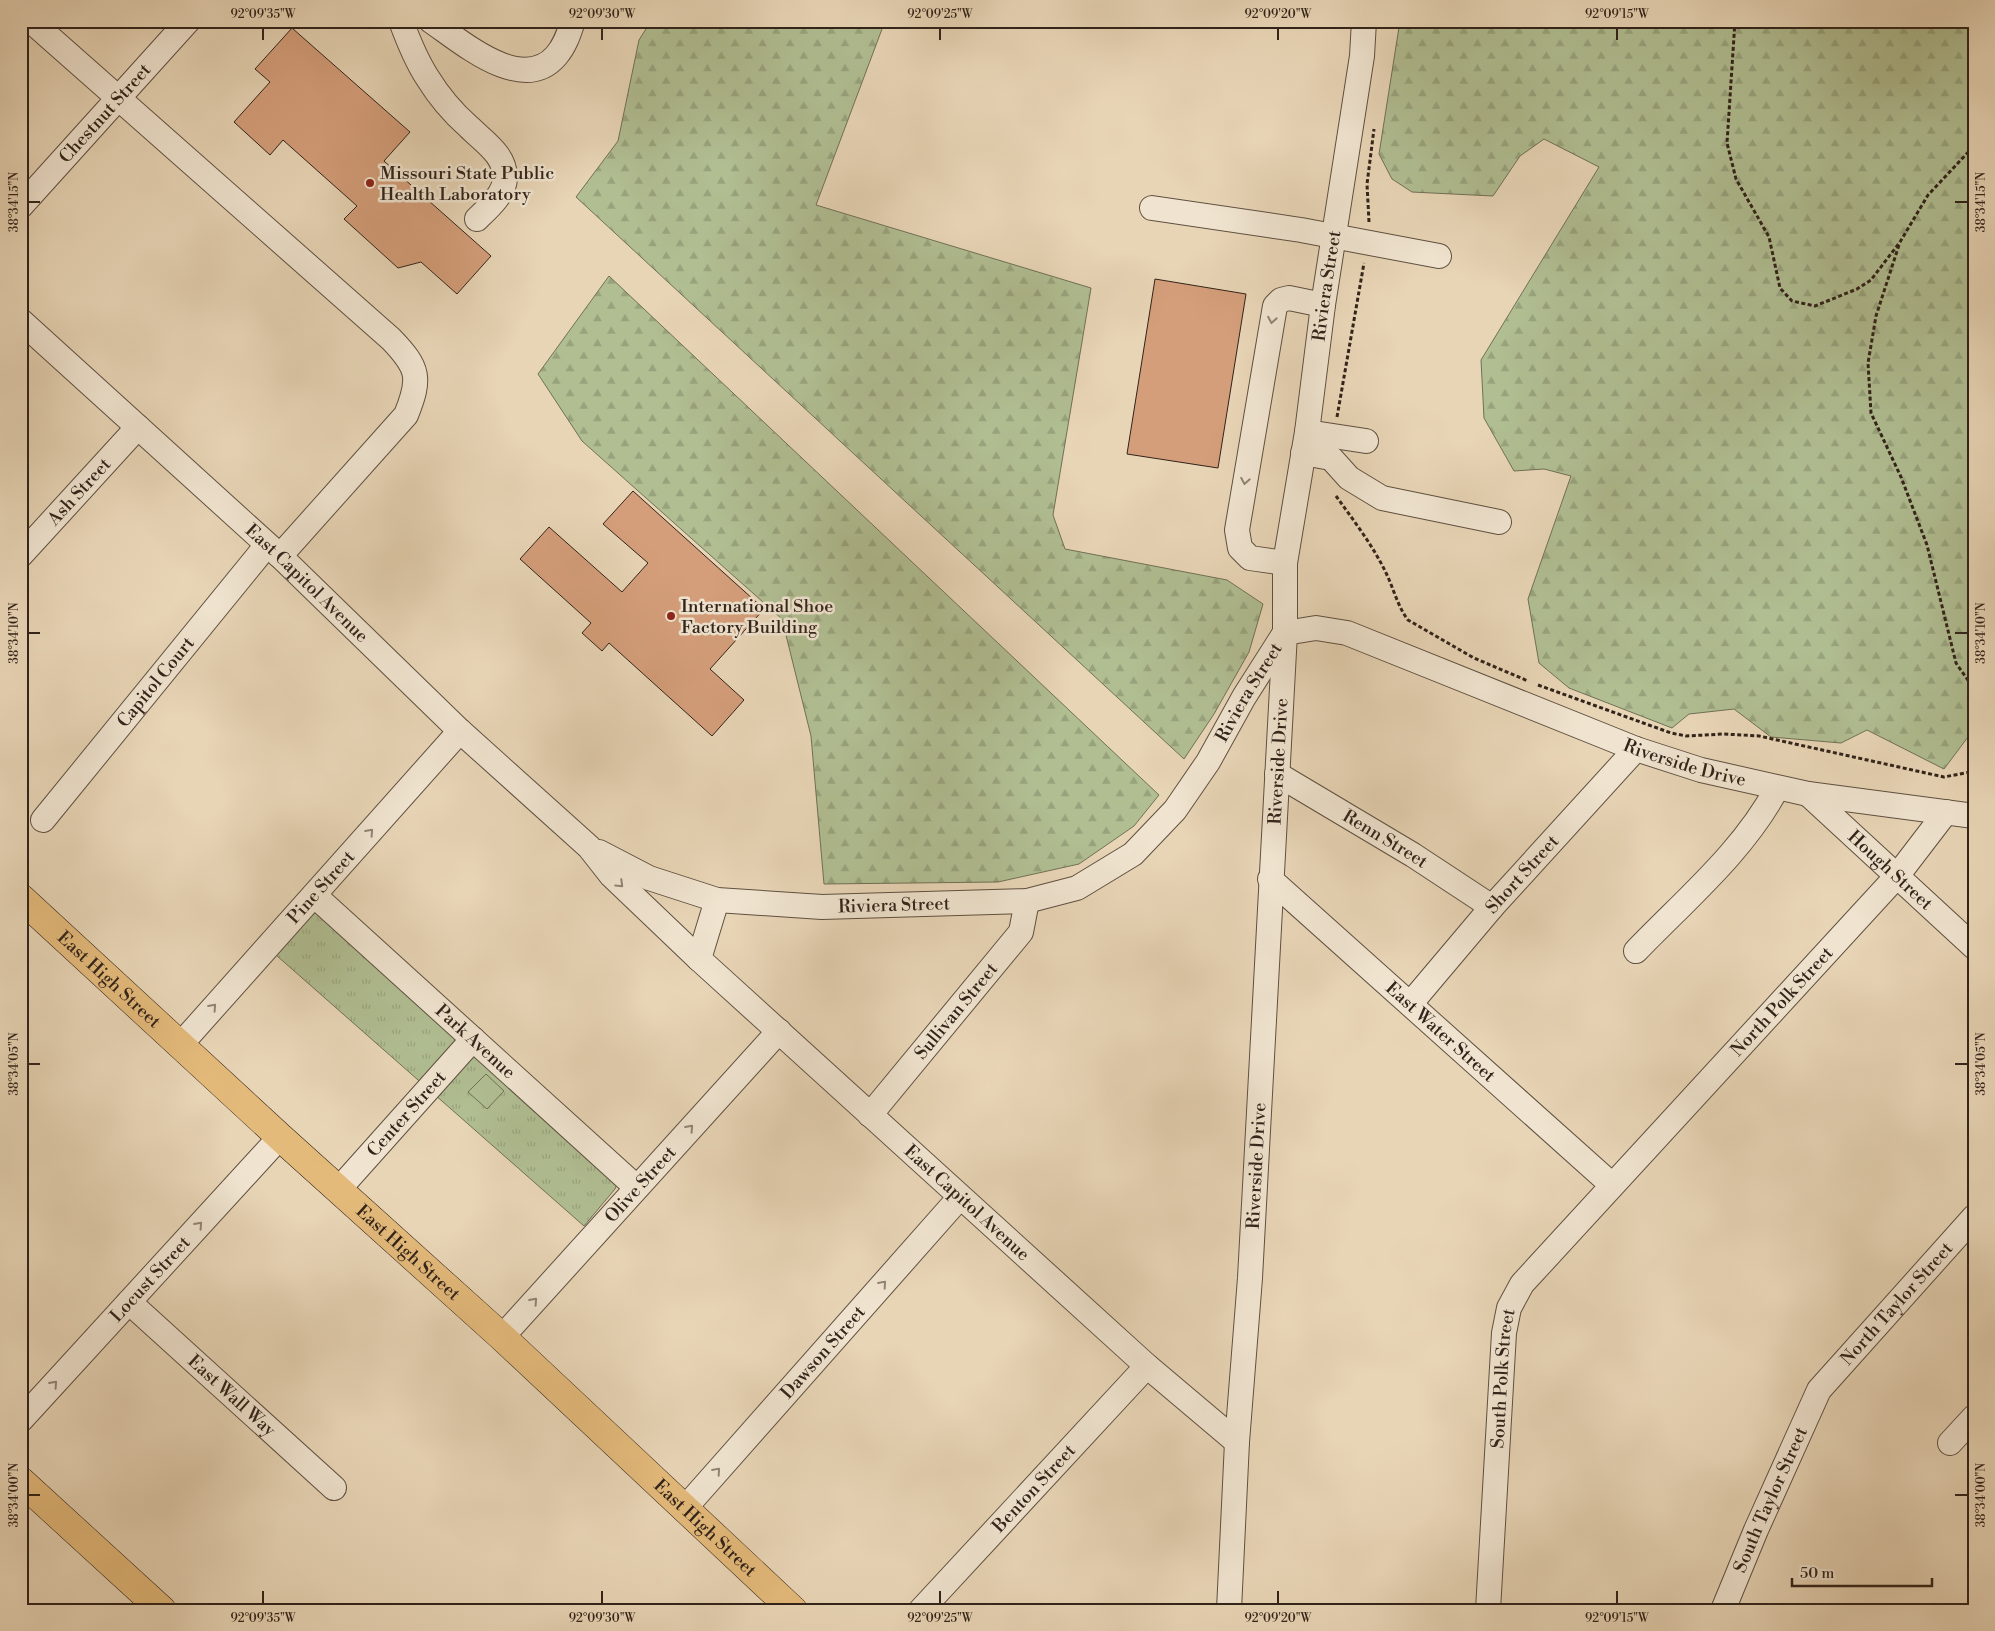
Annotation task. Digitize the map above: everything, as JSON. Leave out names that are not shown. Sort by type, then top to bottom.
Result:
[{"type":"main road","name":"East High Street","points":[[21,898],[280,1137],[502,1337],[793,1610]]},
{"type":"main road","points":[[21,1481],[162,1610]]},
{"type":"street","name":"Capitol Court","points":[[31,21],[392,339],[406,354],[416,372],[415,394],[406,415],[274,551],[43,820]]},
{"type":"street","name":"Chestnut Street","points":[[21,206],[119,100],[188,21]]},
{"type":"street","points":[[401,21],[426,76],[446,103],[489,144],[502,163],[505,180],[498,197],[477,220]]},
{"type":"street","points":[[431,21],[475,51],[504,67],[514,69],[533,68],[550,62],[563,45],[574,21]]},
{"type":"street","name":"Riviera Street","points":[[717,900],[822,906],[1027,901],[1077,888],[1133,854],[1175,810],[1208,762],[1244,697],[1285,632],[1285,563],[1305,443],[1323,305],[1362,56],[1364,21]]},
{"type":"street","points":[[1152,208],[1334,236],[1439,256]]},
{"type":"street","points":[[1285,563],[1250,558],[1240,548],[1237,530],[1275,306],[1281,300],[1289,298],[1323,305]]},
{"type":"street","name":"East Capitol Avenue","points":[[21,321],[274,551],[460,731],[589,847],[611,875],[699,959],[1147,1366],[1237,1442]]},
{"type":"street","name":"Ash Street","points":[[21,555],[138,427]]},
{"type":"street","points":[[1305,443],[1366,441]]},
{"type":"street","points":[[1305,443],[1331,458],[1349,478],[1382,498],[1499,522]]},
{"type":"street","name":"Riverside Drive","points":[[1229,1610],[1237,1442],[1250,1278],[1270,879],[1285,632],[1316,628],[1347,632],[1636,748],[1701,770],[1808,794],[1974,816]]},
{"type":"street","name":"Pine Street","points":[[180,1044],[460,731]]},
{"type":"street","name":"Short Street","points":[[1411,1003],[1492,907],[1636,748]]},
{"type":"street","name":"Renn Street","points":[[1277,774],[1413,855],[1492,907]]},
{"type":"street","points":[[1636,951],[1723,862],[1765,811],[1777,788]]},
{"type":"street","name":"Hough Street","points":[[1808,794],[1974,947]]},
{"type":"street","name":"North Polk Street","points":[[1612,1185],[1897,876],[1946,812]]},
{"type":"street","name":"East Capitol Avenue","points":[[589,847],[648,878],[717,900]]},
{"type":"street","name":"East Water Street","points":[[1270,879],[1411,1003],[1612,1185]]},
{"type":"street","name":"Park Avenue","points":[[314,895],[636,1187]]},
{"type":"street","points":[[699,959],[717,900]]},
{"type":"street","name":"Sullivan Street","points":[[870,1115],[1021,932],[1027,901]]},
{"type":"street","name":"Olive Street","points":[[502,1337],[779,1031]]},
{"type":"street","name":"Center Street","points":[[339,1189],[473,1039]]},
{"type":"street","name":"Locust Street","points":[[21,1420],[280,1137]]},
{"type":"street","name":"South Polk Street","points":[[1488,1610],[1504,1333],[1510,1308],[1522,1284],[1612,1185]]},
{"type":"street","name":"Dawson Street","points":[[685,1508],[960,1197]]},
{"type":"street","name":"North Taylor Street","points":[[1819,1390],[1974,1217]]},
{"type":"street","name":"East Wall Way","points":[[129,1302],[334,1488]]},
{"type":"street","name":"Benton Street","points":[[921,1610],[1147,1366]]},
{"type":"street","name":"South Taylor Street","points":[[1724,1610],[1756,1530],[1819,1390]]},
{"type":"street","points":[[1950,1443],[1974,1417]]},
{"type":"path","points":[[1735,21],[1727,143],[1736,179],[1769,238],[1780,288],[1792,301],[1815,306],[1857,289],[1871,280],[1900,242],[1928,195],[1974,146]]},
{"type":"path","points":[[1900,242],[1876,316],[1868,363],[1871,413],[1901,477],[1927,545],[1956,663],[1974,689]]},
{"type":"green space","points":[[651,21],[885,21],[816,205],[1091,288],[1053,515],[1065,549],[1227,580],[1263,604],[1249,652],[1214,714],[1184,759],[576,197],[618,141],[639,40]]},
{"type":"green space","points":[[1400,21],[1974,21],[1974,729],[1944,769],[1867,730],[1841,743],[1771,737],[1734,709],[1689,714],[1672,728],[1569,688],[1539,663],[1528,599],[1571,476],[1544,469],[1514,471],[1484,418],[1481,360],[1599,167],[1544,139],[1520,156],[1493,196],[1412,192],[1392,179],[1379,154]]},
{"type":"green space","points":[[609,276],[1159,795],[1134,826],[1079,864],[998,882],[824,884],[811,736],[782,619],[582,441],[538,374]]},
{"type":"green space","points":[[318,912],[617,1184],[615,1189],[584,1226],[276,955],[311,914]]},
{"type":"green space","points":[[486,1074],[504,1091],[487,1109],[468,1092]]},
{"type":"building","name":"Missouri State Public Health Laboratory","points":[[292,28],[410,132],[384,161],[491,256],[457,294],[421,262],[398,268],[344,219],[357,206],[283,140],[270,155],[234,122],[270,82],[255,69]]},
{"type":"building","points":[[1155,279],[1246,294],[1218,468],[1127,454]]},
{"type":"building","name":"International Shoe Factory Building","points":[[633,491],[764,609],[710,669],[744,700],[712,736],[609,643],[602,651],[582,633],[591,623],[520,559],[549,527],[622,592],[648,563],[603,524]]},
{"type":"place","name":"Missouri State Public Health Laboratory","points":[[370,183]]},
{"type":"place","name":"International Shoe Factory Building","points":[[671,616]]}]
